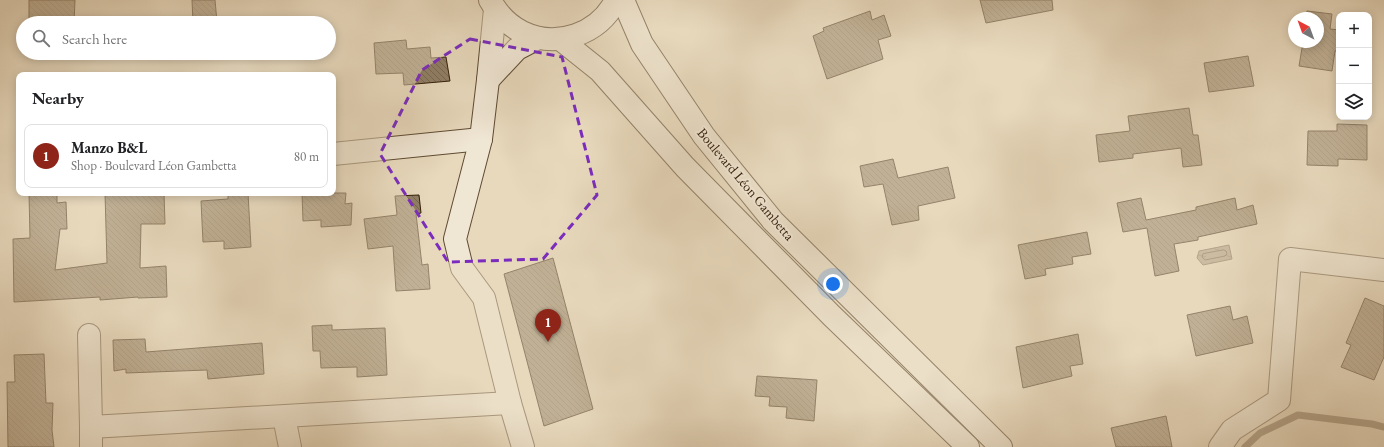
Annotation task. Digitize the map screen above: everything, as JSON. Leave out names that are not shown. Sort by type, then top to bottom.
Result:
[{"type":"street","points":[[492,4],[507,22],[522,32],[538,38],[560,39],[580,34],[597,24],[611,11],[616,0]]},
{"type":"street","name":"Boulevard Léon Gambetta","points":[[623,0],[642,44],[655,64],[704,136],[773,221],[1001,447]]},
{"type":"street","points":[[492,4],[488,80],[481,139],[455,239],[462,268],[484,298],[510,403],[523,447]]},
{"type":"street","points":[[488,80],[517,49],[538,38]]},
{"type":"street","name":"Boulevard Léon Gambetta","points":[[560,39],[600,71],[685,167],[832,316],[968,447]]},
{"type":"street","points":[[336,154],[481,139]]},
{"type":"street","points":[[1220,447],[1232,430],[1279,400],[1290,259],[1384,270]]},
{"type":"street","points":[[89,335],[91,437],[284,417],[510,403]]},
{"type":"street","points":[[284,417],[290,447]]},
{"type":"highlighted area","points":[[470,39],[562,57],[597,195],[543,259],[448,262],[380,154],[422,70]]},
{"type":"water","points":[[1229,245],[1232,259],[1203,265],[1197,258],[1199,251]]},
{"type":"building","points":[[29,0],[75,0],[74,16],[29,16]]},
{"type":"building","points":[[192,0],[215,0],[216,16],[193,16]]},
{"type":"building","points":[[980,0],[1052,0],[1053,10],[986,23]]},
{"type":"building","points":[[870,11],[872,20],[884,15],[891,36],[878,40],[883,59],[827,79],[813,36],[824,31],[823,28]]},
{"type":"building","points":[[1324,13],[1332,14],[1330,29],[1336,30],[1336,51],[1332,71],[1299,66],[1302,48],[1324,48]]},
{"type":"building","points":[[406,40],[407,49],[430,47],[431,58],[446,57],[450,81],[404,85],[403,73],[376,74],[374,43]]},
{"type":"building","points":[[1248,56],[1254,86],[1209,92],[1204,63]]},
{"type":"building","points":[[1189,108],[1193,135],[1198,135],[1202,165],[1183,167],[1181,148],[1133,154],[1133,158],[1099,162],[1096,135],[1130,131],[1128,116]]},
{"type":"building","points":[[1337,124],[1367,125],[1367,160],[1338,159],[1338,166],[1307,165],[1308,131],[1337,131]]},
{"type":"building","points":[[893,159],[898,178],[948,167],[955,198],[918,206],[919,220],[892,225],[883,184],[864,187],[860,166]]},
{"type":"building","points":[[336,193],[346,193],[345,204],[352,203],[351,225],[321,227],[321,220],[303,221],[302,196],[336,196]]},
{"type":"building","points":[[419,195],[421,213],[416,214],[422,265],[428,264],[430,289],[396,291],[393,246],[368,249],[364,219],[397,215],[395,196]]},
{"type":"building","points":[[29,196],[57,196],[57,203],[66,202],[67,229],[60,229],[55,270],[107,263],[105,196],[164,196],[165,224],[141,224],[140,268],[166,266],[167,297],[138,297],[100,300],[100,297],[14,302],[13,239],[30,238]]},
{"type":"building","points":[[228,196],[248,196],[251,247],[224,249],[224,241],[203,242],[201,201],[228,199]]},
{"type":"building","points":[[1141,198],[1146,220],[1196,210],[1196,207],[1235,198],[1237,210],[1253,205],[1257,224],[1198,237],[1198,240],[1174,244],[1179,271],[1155,276],[1147,228],[1123,232],[1117,203]]},
{"type":"building","points":[[1087,232],[1091,254],[1072,257],[1073,264],[1045,269],[1046,275],[1025,279],[1018,245]]},
{"type":"building","points":[[553,258],[593,409],[544,426],[504,274]]},
{"type":"building","points":[[1365,298],[1384,306],[1384,357],[1374,380],[1341,367],[1351,345],[1346,343]]},
{"type":"building","points":[[1230,306],[1233,320],[1247,316],[1253,343],[1196,356],[1187,315]]},
{"type":"building","points":[[332,325],[332,330],[385,328],[387,375],[357,377],[357,367],[321,368],[320,351],[313,351],[312,326]]},
{"type":"building","points":[[1078,334],[1083,364],[1070,366],[1072,376],[1023,388],[1016,347]]},
{"type":"building","points":[[145,339],[146,352],[262,343],[264,374],[208,379],[207,370],[126,373],[126,369],[114,371],[113,340]]},
{"type":"building","points":[[44,354],[46,403],[53,403],[52,430],[54,447],[8,447],[7,382],[15,382],[14,355]]},
{"type":"building","points":[[757,376],[817,380],[814,421],[786,418],[787,407],[769,406],[770,397],[755,396]]},
{"type":"building","points":[[1166,416],[1172,447],[1116,447],[1111,428]]},
{"type":"waterway","points":[[1245,447],[1260,433],[1298,415],[1372,424],[1384,427]]},
{"type":"place","name":"Manzo B&L","points":[[548,342]]}]
